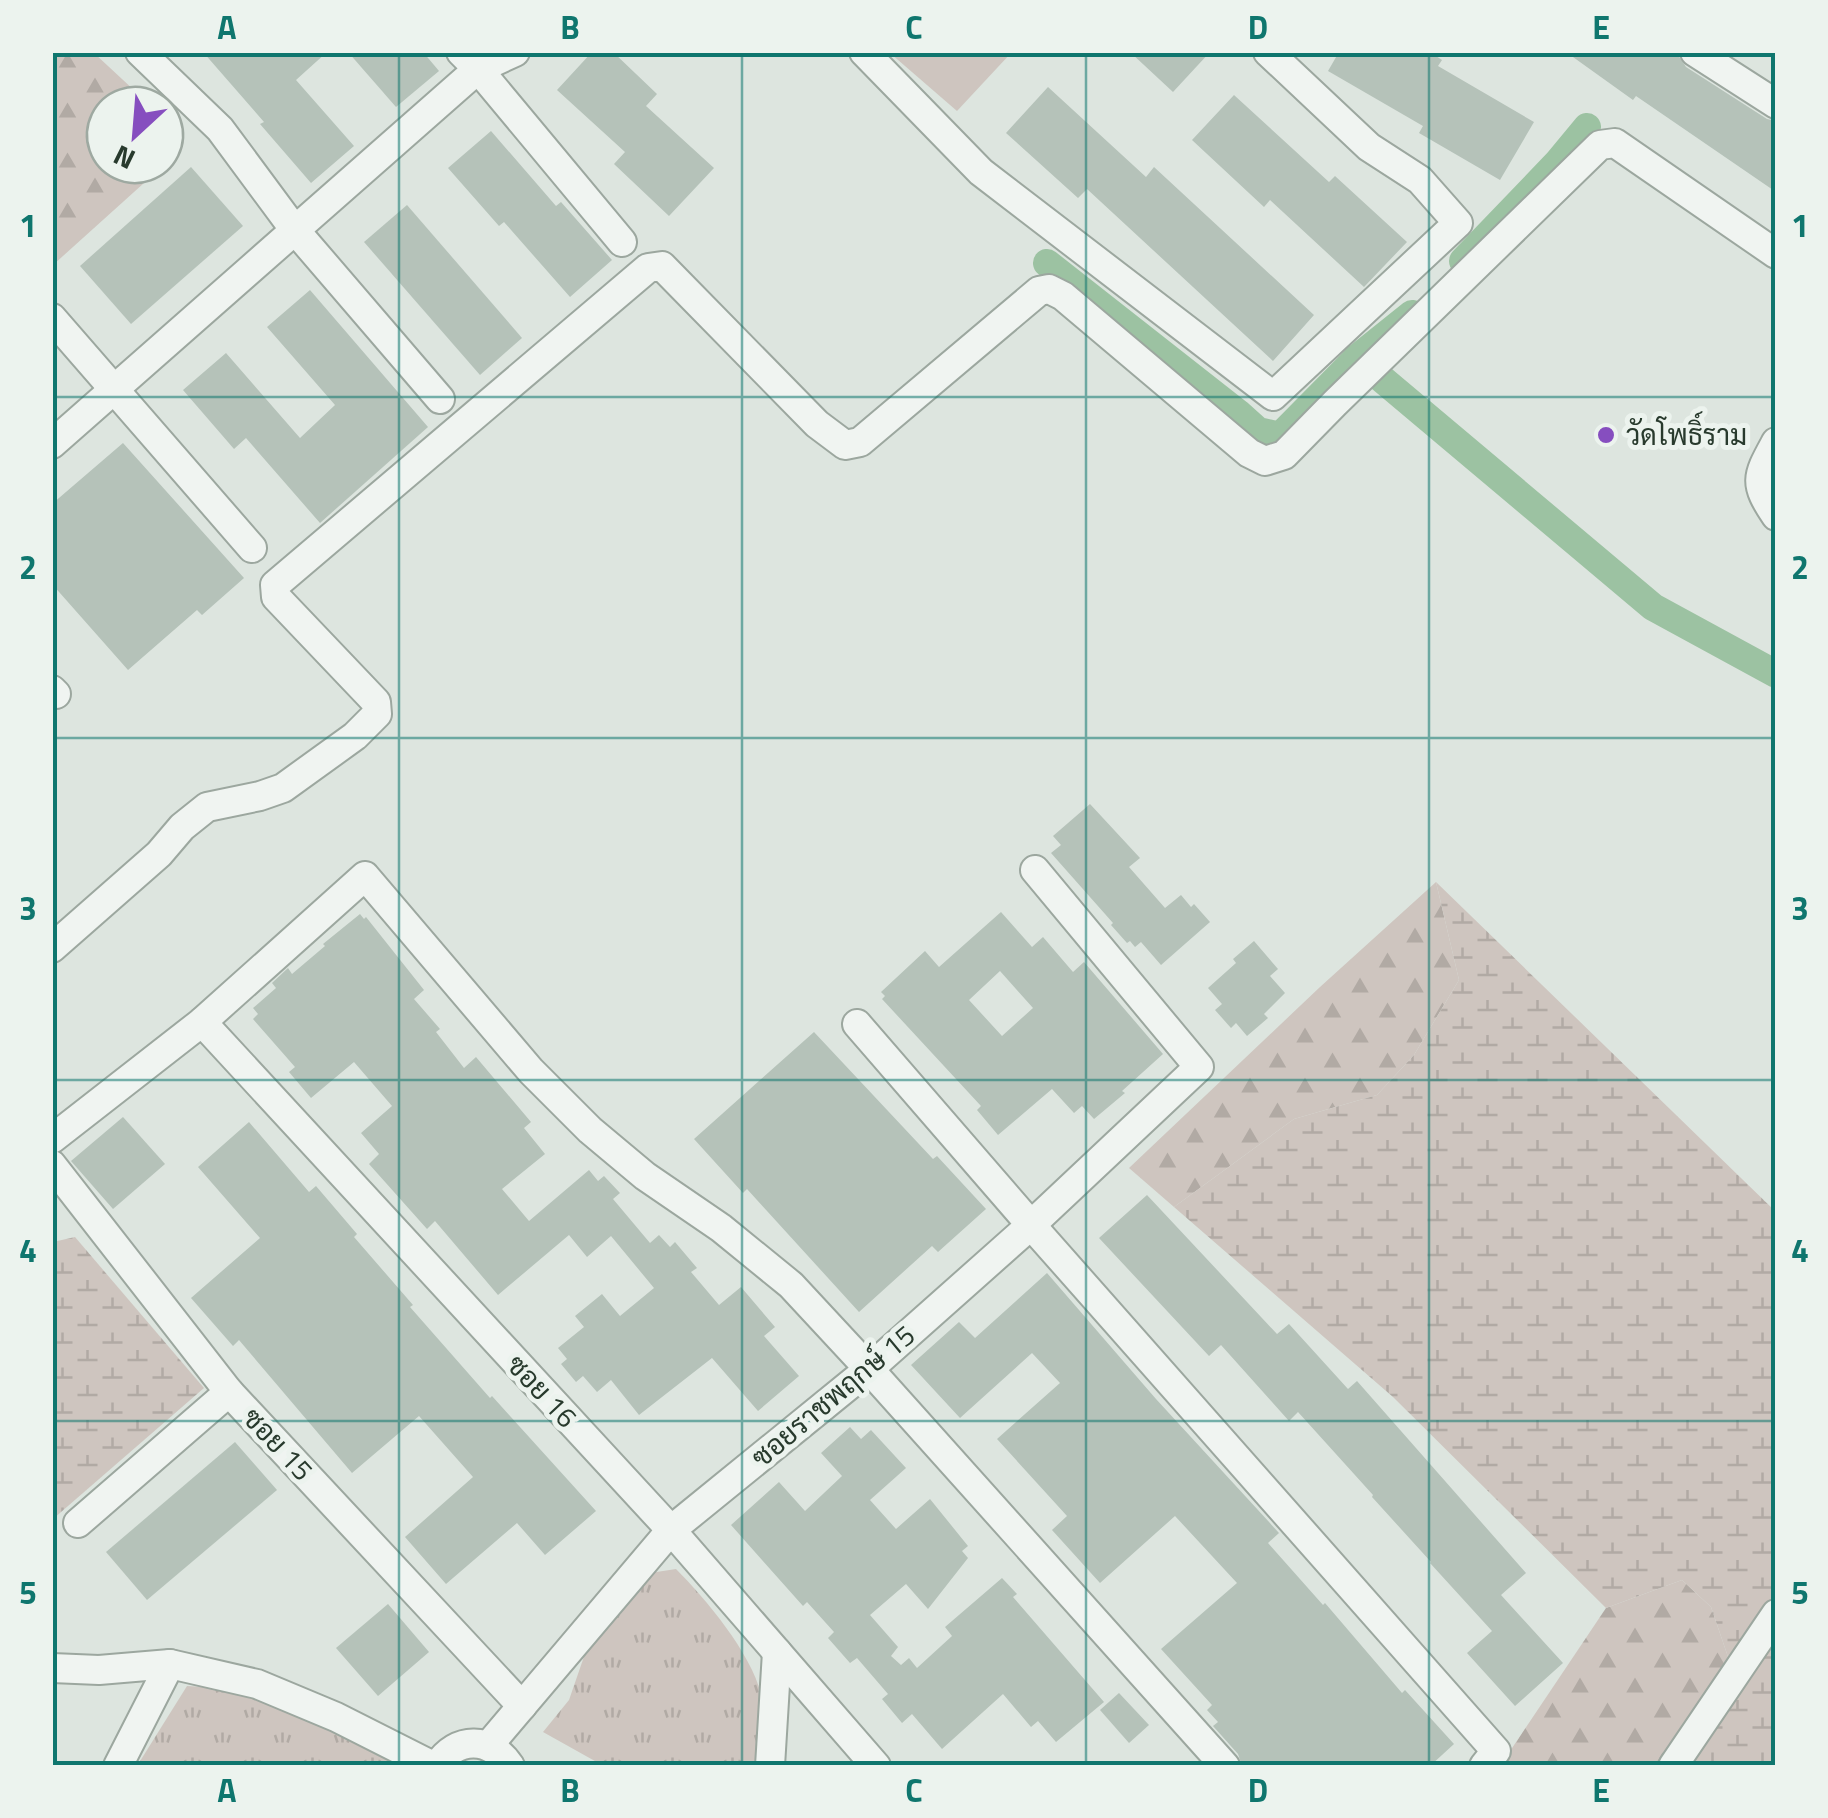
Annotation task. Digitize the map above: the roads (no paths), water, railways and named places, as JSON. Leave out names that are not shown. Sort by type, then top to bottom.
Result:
[{"type":"street","points":[[140,52],[220,129],[294,228],[440,399]]},
{"type":"street","points":[[52,444],[294,228],[469,61],[516,52]]},
{"type":"street","points":[[864,52],[981,172],[1273,396],[1458,223],[1420,180],[1370,147],[1268,52]]},
{"type":"street","points":[[1695,52],[1776,104]]},
{"type":"street","points":[[469,61],[622,242]]},
{"type":"street","points":[[52,948],[207,807],[284,788],[355,736],[377,714],[376,702],[276,597],[275,585],[648,268],[662,266],[817,424],[845,445],[860,442],[1039,291],[1049,289],[1063,296],[1249,453],[1265,461],[1284,456],[1600,145],[1615,143],[1776,254]]},
{"type":"street","points":[[52,318],[252,548]]},
{"type":"street","points":[[1776,442],[1761,470],[1759,489],[1776,516]]},
{"type":"street","name":"ซอยราชพฤกษ์ 15","points":[[488,1746],[671,1530],[870,1368],[1199,1066],[1035,870]]},
{"type":"street","points":[[52,1139],[202,1022],[365,876],[531,1071],[590,1130],[791,1286],[870,1368],[1226,1766]]},
{"type":"street","name":"ซอย 16","points":[[202,1022],[671,1530],[876,1766]]},
{"type":"street","points":[[857,1024],[1496,1751],[1484,1766]]},
{"type":"street","name":"ซอย 15","points":[[52,1165],[229,1392],[522,1706]]},
{"type":"street","points":[[78,1523],[229,1392]]},
{"type":"street","points":[[1673,1766],[1776,1614]]},
{"type":"street","points":[[770,1766],[776,1652]]},
{"type":"street","points":[[118,1766],[170,1664]]},
{"type":"street","points":[[52,1668],[100,1670],[170,1664],[257,1684],[336,1717],[435,1766],[452,1749],[476,1743],[500,1752],[510,1766]]},
{"type":"waterway","points":[[1463,261],[1587,127]]},
{"type":"waterway","points":[[1047,263],[1258,431],[1280,436],[1357,358],[1653,607],[1776,674]]},
{"type":"waterway","points":[[1357,358],[1412,314]]},
{"type":"place","name":"วัดโพธิ์ราม","points":[[1606,435]]}]
